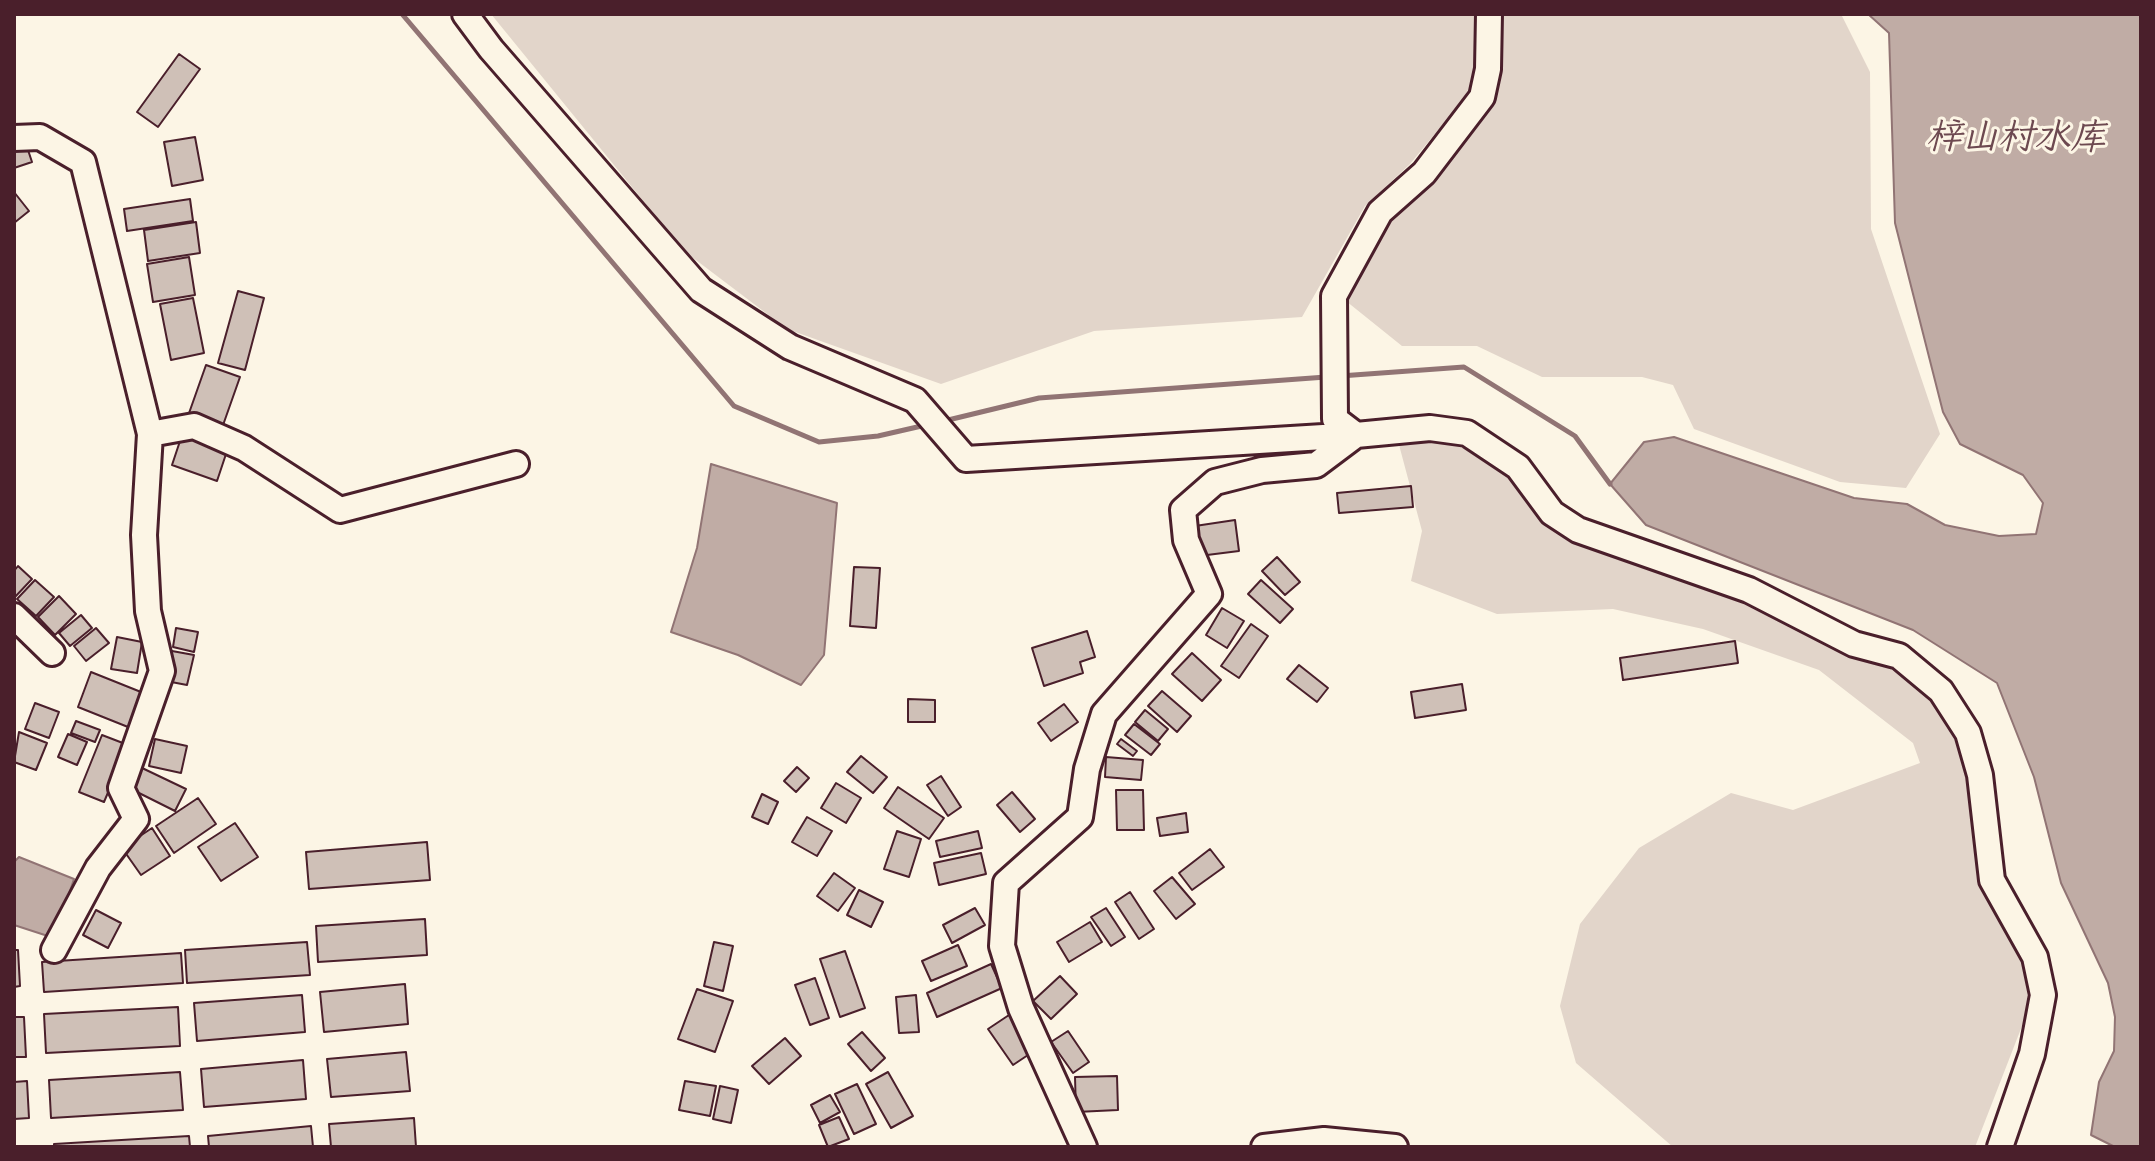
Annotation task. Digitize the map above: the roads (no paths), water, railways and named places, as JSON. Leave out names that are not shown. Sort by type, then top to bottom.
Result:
[{"type":"street","points":[[465,14],[491,49],[701,290],[790,347],[915,400],[966,459],[1430,428],[1467,433],[1518,467],[1552,513],[1578,530],[1749,590],[1828,632],[1899,656],[1941,691],[1968,733],[1980,775],[1992,880],[2035,957],[2043,995],[2032,1054],[2001,1146]]},
{"type":"street","points":[[1356,435],[1335,419],[1334,296],[1380,212],[1424,173],[1482,97],[1488,69],[1489,14]]},
{"type":"street","points":[[14,138],[40,137],[83,162],[150,434],[144,535],[148,611],[162,671],[121,788],[136,819],[98,868],[54,950]]},
{"type":"street","points":[[150,434],[194,426],[244,448],[340,510],[516,464]]},
{"type":"street","points":[[1084,1147],[1021,1008],[1002,946],[1006,883],[1080,817],[1087,769],[1104,714],[1209,594],[1186,540],[1183,510],[1215,482],[1262,470],[1316,465],[1356,435]]},
{"type":"street","points":[[14,616],[52,653]]},
{"type":"street","points":[[1264,1147],[1324,1140],[1395,1147]]},
{"type":"water","name":"梓山村水库","points":[[1868,14],[2141,14],[2141,1147],[2115,1147],[2091,1135],[2099,1082],[2114,1051],[2115,1017],[2108,983],[2061,883],[2034,777],[1997,683],[1913,630],[1646,525],[1610,484],[1644,442],[1674,437],[1854,498],[1907,504],[1945,525],[1999,536],[2036,534],[2043,503],[2023,475],[1960,444],[1943,412],[1895,223],[1889,33]]},
{"type":"water","points":[[711,464],[837,503],[824,655],[801,685],[738,655],[671,632],[697,548]]},
{"type":"water","points":[[19,857],[74,879],[54,938],[14,925],[14,862]]},
{"type":"waterway","points":[[402,14],[734,406],[819,442],[878,436],[926,425]]},
{"type":"waterway","points":[[1340,376],[1464,367],[1575,436],[1610,484]]},
{"type":"waterway","points":[[944,421],[1039,398],[1326,377]]}]
